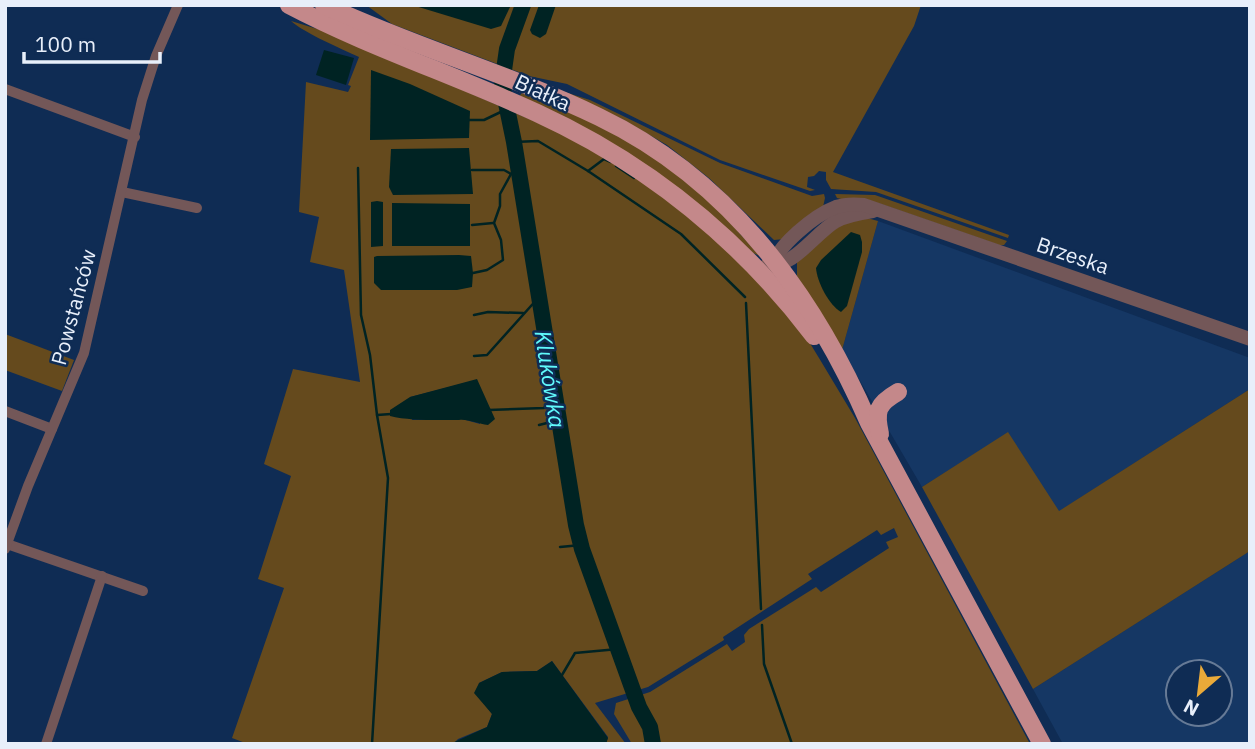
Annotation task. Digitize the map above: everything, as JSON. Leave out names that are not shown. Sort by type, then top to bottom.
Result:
[{"type":"highway","name":"Białka","points":[[289,5],[358,38],[525,108],[593,141],[648,176],[699,214],[752,262],[814,336],[869,423]]},
{"type":"highway","name":"Białka","points":[[324,5],[527,86],[614,124],[674,160],[717,196],[775,263],[819,326],[855,391],[869,423]]},
{"type":"highway","points":[[884,451],[877,415],[883,402],[898,392]]},
{"type":"highway","points":[[869,423],[1042,744]]},
{"type":"street","name":"Powstańców","points":[[6,546],[27,486],[84,353],[150,72],[178,5]]},
{"type":"street","points":[[5,89],[135,137]]},
{"type":"street","points":[[122,192],[197,208]]},
{"type":"street","name":"Brzeska","points":[[775,263],[839,220],[852,214],[883,210],[1250,339]]},
{"type":"street","points":[[752,262],[775,263],[771,284]]},
{"type":"street","points":[[5,411],[52,429]]},
{"type":"street","points":[[6,546],[143,591]]},
{"type":"street","points":[[46,744],[102,576]]},
{"type":"shaded area","points":[[366,5],[921,5],[914,26],[833,172],[1009,235],[1008,238],[876,192],[831,189],[826,180],[826,172],[819,171],[808,177],[807,187],[815,190],[810,191],[720,160],[567,84],[529,76],[392,24]]},
{"type":"shaded area","points":[[412,5],[511,5],[501,26],[491,29]]},
{"type":"shaded area","points":[[539,5],[556,5],[546,34],[540,38],[530,30]]},
{"type":"shaded area","points":[[291,21],[334,34],[596,148],[731,247],[808,340],[819,358],[855,418],[1030,744],[632,744],[614,714],[616,703],[650,692],[727,644],[732,651],[745,642],[744,635],[749,629],[816,587],[821,592],[889,548],[886,542],[898,537],[894,528],[881,535],[877,530],[808,574],[812,579],[723,637],[724,640],[648,687],[595,703],[626,744],[606,744],[608,737],[552,661],[537,671],[502,672],[479,683],[479,697],[492,714],[487,727],[454,743],[248,744],[232,738],[284,588],[258,579],[291,476],[264,464],[293,369],[360,382],[344,270],[310,262],[319,217],[299,212],[306,82],[348,92],[359,57]],"holes":[[[477,380],[480,424],[462,419],[412,420],[410,397]]]},
{"type":"shaded area","points":[[324,50],[354,58],[346,85],[316,75]]},
{"type":"shaded area","points":[[371,70],[470,111],[469,138],[370,140]]},
{"type":"shaded area","points":[[523,89],[566,106],[690,178],[760,256],[753,253],[699,205],[643,164],[520,96]]},
{"type":"shaded area","points":[[558,90],[590,100],[720,163],[812,196],[824,194],[823,207],[785,239],[774,240],[709,178],[667,145],[620,118]]},
{"type":"shaded area","points":[[469,148],[473,194],[393,195],[389,187],[391,149]]},
{"type":"shaded area","points":[[835,194],[875,195],[1007,241],[1004,245],[999,245],[878,203],[845,200],[837,198]]},
{"type":"shaded area","points":[[371,202],[383,202],[383,246],[371,247]]},
{"type":"shaded area","points":[[392,203],[470,204],[470,246],[392,246]]},
{"type":"shaded area","points":[[860,216],[878,221],[842,350],[797,276],[797,262],[832,228]]},
{"type":"shaded area","points":[[878,221],[1250,358],[1250,389],[1058,512],[1008,433],[922,487],[842,350]]},
{"type":"shaded area","points":[[851,232],[860,235],[862,252],[847,306],[841,312],[824,293],[816,268]]},
{"type":"shaded area","points":[[377,256],[471,256],[472,287],[457,290],[381,290],[374,283],[374,257]]},
{"type":"shaded area","points":[[5,334],[74,360],[62,391],[5,370]]},
{"type":"shaded area","points":[[477,379],[495,419],[488,425],[466,420],[390,416],[390,410],[410,397]]},
{"type":"shaded area","points":[[1250,389],[1250,551],[1033,689],[922,487],[1008,432],[1059,511]]},
{"type":"shaded area","points":[[1250,551],[1250,744],[1063,744],[1033,689]]},
{"type":"shaded area","points":[[552,661],[608,738],[606,744],[450,744],[487,727],[492,714],[474,693],[479,683],[502,672],[537,671]]},
{"type":"waterway","name":"Klukówka","points":[[523,5],[507,49],[502,84],[514,142],[576,525],[582,549],[639,707],[650,727],[653,744]]},
{"type":"waterway","points":[[469,120],[484,120],[507,109]]},
{"type":"waterway","points":[[514,142],[538,141],[588,171],[681,234],[745,297]]},
{"type":"waterway","points":[[588,171],[604,159],[611,162]]},
{"type":"waterway","points":[[616,166],[634,178]]},
{"type":"waterway","points":[[358,168],[361,315],[370,355],[388,478],[372,744]]},
{"type":"waterway","points":[[472,170],[504,170],[511,174]]},
{"type":"waterway","points":[[473,273],[487,270],[503,260],[501,240],[494,223],[500,206],[500,194],[511,174],[518,171]]},
{"type":"waterway","points":[[472,225],[493,223]]},
{"type":"waterway","points":[[474,356],[487,355],[539,297]]},
{"type":"waterway","points":[[746,303],[761,609]]},
{"type":"waterway","points":[[474,315],[488,312],[523,313]]},
{"type":"waterway","points":[[489,410],[544,408],[555,394]]},
{"type":"waterway","points":[[377,415],[391,414]]},
{"type":"waterway","points":[[539,425],[559,420]]},
{"type":"waterway","points":[[560,547],[581,545]]},
{"type":"waterway","points":[[762,625],[764,664],[792,744]]},
{"type":"waterway","points":[[562,675],[575,653],[618,649]]}]
